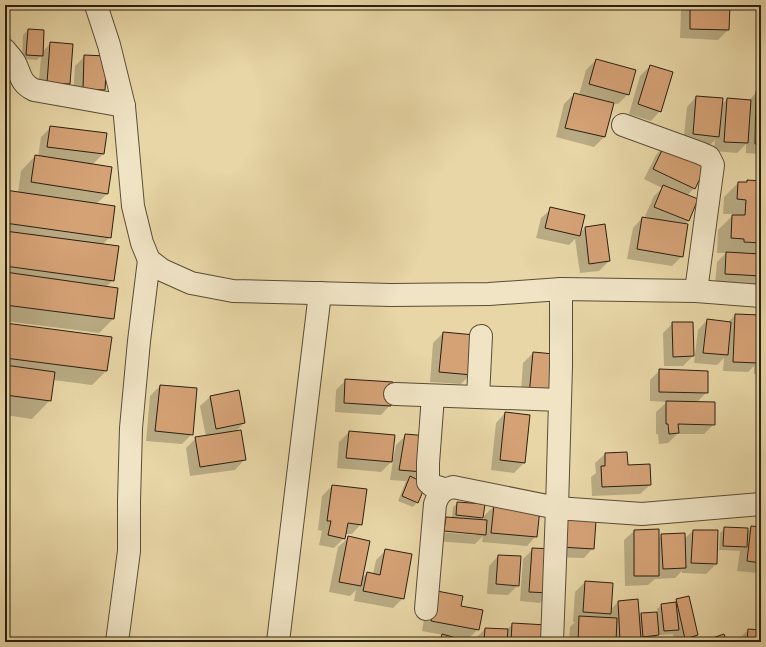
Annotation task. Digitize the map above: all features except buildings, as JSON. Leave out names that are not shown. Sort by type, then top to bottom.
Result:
[{"type":"street","points":[[96,5],[109,45],[124,106],[133,206],[142,244],[149,260],[162,270],[191,283],[233,290],[391,295],[482,294],[561,289],[696,291],[761,296]]},
{"type":"street","points":[[5,50],[14,62],[22,82],[27,87],[34,90],[124,106]]},
{"type":"street","points":[[623,125],[709,157],[713,165],[696,291]]},
{"type":"street","points":[[117,642],[129,551],[129,501],[132,428],[139,342],[149,260]]},
{"type":"street","points":[[552,642],[560,400],[561,289]]},
{"type":"street","points":[[278,642],[320,293]]},
{"type":"street","points":[[478,398],[481,336]]},
{"type":"street","points":[[395,394],[560,400]]},
{"type":"street","points":[[433,396],[428,482],[444,489],[453,487],[557,508],[642,514],[761,504]]},
{"type":"street","points":[[426,609],[435,504],[444,489]]}]
